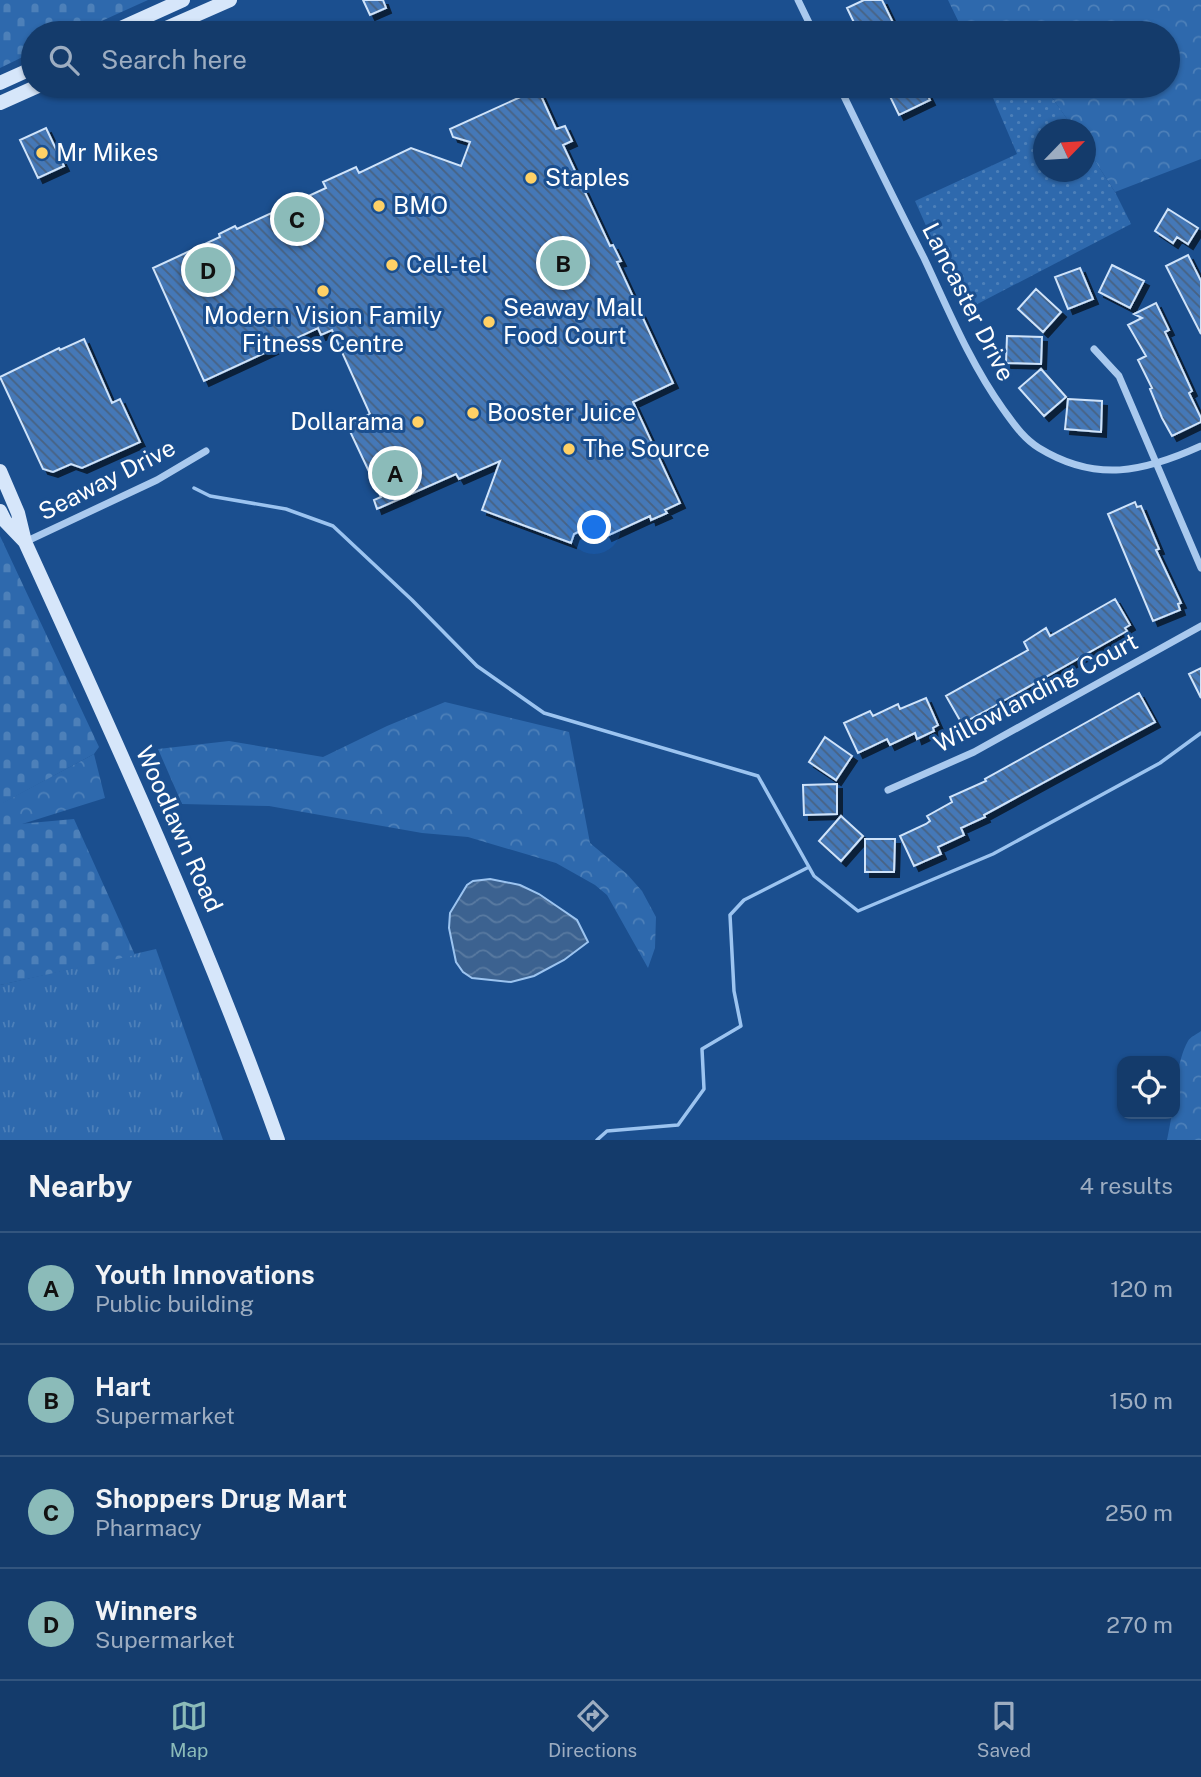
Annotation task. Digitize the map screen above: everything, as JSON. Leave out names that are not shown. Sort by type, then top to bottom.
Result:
[{"type":"main road","points":[[137,21],[183,0]]},
{"type":"main road","points":[[182,21],[230,0]]},
{"type":"main road","points":[[0,83],[21,73]]},
{"type":"main road","points":[[0,103],[21,94]]},
{"type":"main road","name":"Woodlawn Road","points":[[0,471],[18,513],[25,542],[177,880],[232,1014],[278,1140]]},
{"type":"main road","name":"Woodlawn Road","points":[[0,511],[5,521],[25,542]]},
{"type":"street","points":[[798,0],[808,21]]},
{"type":"street","name":"Lancaster Drive","points":[[845,98],[981,379],[1022,435],[1039,448],[1086,466],[1122,470],[1156,464],[1201,446]]},
{"type":"street","points":[[1094,349],[1118,376],[1201,568]]},
{"type":"street","name":"Seaway Drive","points":[[25,542],[158,480],[206,451]]},
{"type":"street","name":"Willowlanding Court","points":[[888,790],[974,752],[1201,626]]},
{"type":"green space","points":[[0,0],[148,0],[102,21],[21,21],[21,58],[0,68]]},
{"type":"green space","points":[[948,0],[1201,0],[1201,159],[1115,192],[1096,163],[1096,119],[1067,119],[1052,98],[1180,98],[1180,21],[958,21]]},
{"type":"green space","points":[[993,98],[1052,98],[1067,119],[1033,119],[1033,182],[1096,182],[1096,163],[1131,224],[964,311],[915,201],[1017,154]]},
{"type":"green space","points":[[0,536],[99,747],[94,754],[3,803],[19,824],[74,819],[135,955],[0,985]]},
{"type":"green space","points":[[445,702],[569,732],[590,843],[627,874],[642,891],[656,917],[655,948],[648,968],[607,895],[556,863],[468,837],[422,833],[269,806],[182,804],[158,749],[229,741],[323,757]]},
{"type":"green space","points":[[94,754],[105,798],[19,825],[2,803]]},
{"type":"green space","points":[[156,949],[223,1140],[0,1140],[0,985]]},
{"type":"green space","points":[[1201,1031],[1201,1140],[1167,1140],[1171,1119],[1180,1119],[1180,1062],[1189,1040]]},
{"type":"water","points":[[490,879],[520,885],[539,894],[577,920],[588,942],[564,960],[534,976],[511,982],[472,978],[463,972],[456,962],[449,928],[450,913],[467,885],[473,881]]},
{"type":"building","points":[[363,0],[383,0],[386,8],[370,15]]},
{"type":"building","points":[[864,0],[882,0],[892,21],[853,21],[847,8]]},
{"type":"building","points":[[518,98],[542,98],[556,129],[565,126],[572,141],[563,145],[610,246],[613,245],[621,261],[617,262],[673,383],[633,402],[680,503],[665,510],[667,513],[651,520],[650,516],[607,536],[600,521],[574,534],[571,543],[482,510],[500,461],[459,479],[456,474],[377,509],[374,500],[381,497],[347,425],[370,414],[332,330],[321,335],[318,328],[204,381],[153,268],[220,237],[219,234],[235,226],[237,229],[326,188],[323,182],[356,167],[359,173],[411,148],[461,166],[470,142],[453,137],[450,129]]},
{"type":"building","points":[[891,98],[929,98],[930,100],[899,115]]},
{"type":"building","name":"Mr Mikes","points":[[46,128],[64,166],[38,178],[20,140]]},
{"type":"building","points":[[1168,209],[1198,228],[1188,244],[1177,237],[1173,243],[1155,231]]},
{"type":"building","points":[[1188,255],[1201,281],[1201,334],[1166,266]]},
{"type":"building","points":[[1112,265],[1144,281],[1130,308],[1099,292]]},
{"type":"building","points":[[1080,268],[1093,299],[1068,309],[1055,277]]},
{"type":"building","points":[[1036,289],[1061,312],[1043,332],[1018,309]]},
{"type":"building","points":[[1156,303],[1169,330],[1165,332],[1192,391],[1189,393],[1201,418],[1201,422],[1172,436],[1138,360],[1146,356],[1128,325],[1142,318],[1134,314]]},
{"type":"building","points":[[1007,336],[1042,337],[1041,364],[1006,363]]},
{"type":"building","points":[[84,339],[112,403],[120,399],[140,442],[82,468],[71,464],[53,472],[43,469],[0,377],[59,348],[60,350]]},
{"type":"building","points":[[1041,369],[1066,397],[1044,416],[1019,388]]},
{"type":"building","points":[[1068,399],[1102,401],[1101,432],[1065,429]]},
{"type":"building","points":[[1135,502],[1137,507],[1141,506],[1159,549],[1156,550],[1181,603],[1178,604],[1180,610],[1153,621],[1108,514]]},
{"type":"building","points":[[1115,599],[1130,625],[1125,628],[1127,631],[991,708],[961,722],[946,696],[1028,650],[1024,642],[1046,628],[1050,636]]},
{"type":"building","points":[[1201,668],[1201,698],[1189,674]]},
{"type":"building","points":[[1139,693],[1155,722],[961,828],[964,835],[938,847],[941,854],[914,866],[900,836],[930,821],[927,816],[952,802],[950,797],[986,781],[985,779]]},
{"type":"building","points":[[926,698],[938,725],[933,728],[934,731],[917,739],[915,733],[890,745],[887,739],[858,753],[844,723],[870,711],[873,716],[898,704],[900,709]]},
{"type":"building","points":[[825,737],[852,756],[836,780],[809,762]]},
{"type":"building","points":[[837,784],[837,814],[804,815],[803,785]]},
{"type":"building","points":[[841,816],[863,836],[841,861],[819,841]]},
{"type":"building","points":[[865,839],[895,839],[894,872],[865,872]]},
{"type":"waterway","points":[[194,488],[210,496],[286,509],[333,526],[477,666],[544,713],[758,776],[814,876],[858,911],[993,854],[1160,763],[1201,733]]},
{"type":"waterway","points":[[597,1140],[607,1131],[678,1125],[704,1089],[702,1049],[741,1026],[734,991],[730,915],[744,900],[809,867]]},
{"type":"place","name":"Mr Mikes","points":[[42,153]]},
{"type":"place","name":"Staples","points":[[531,178]]},
{"type":"place","name":"BMO","points":[[379,206]]},
{"type":"place","name":"Shoppers Drug Mart","points":[[297,219]]},
{"type":"place","name":"Hart","points":[[563,263]]},
{"type":"place","name":"Cell-tel","points":[[392,265]]},
{"type":"place","name":"Winners","points":[[208,270]]},
{"type":"place","name":"Modern Vision Family Fitness Centre","points":[[323,291]]},
{"type":"place","name":"Seaway Mall Food Court","points":[[489,322]]},
{"type":"place","name":"Booster Juice","points":[[473,413]]},
{"type":"place","name":"Dollarama","points":[[418,422]]},
{"type":"place","name":"The Source","points":[[569,449]]},
{"type":"place","name":"Youth Innovations","points":[[395,473]]}]
